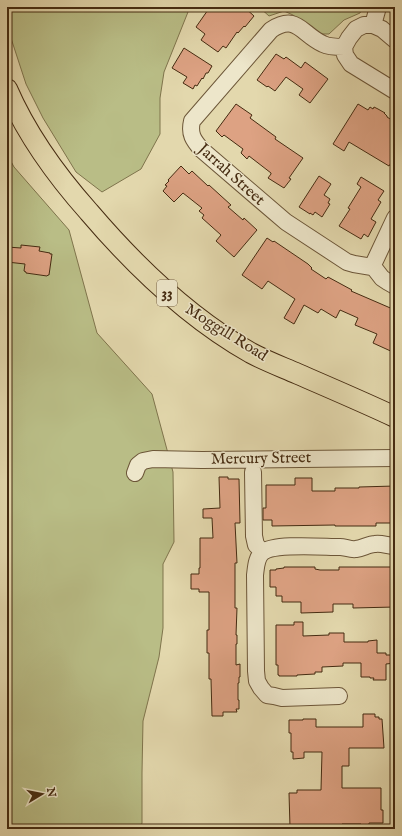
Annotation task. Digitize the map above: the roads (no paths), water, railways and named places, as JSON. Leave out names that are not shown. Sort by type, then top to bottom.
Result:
[{"type":"main road","name":"Moggill Road","points":[[7,89],[25,125],[47,160],[73,194],[124,252],[181,305],[223,335],[252,353],[395,417]]},
{"type":"street","points":[[373,25],[378,7]]},
{"type":"street","name":"Jarrah Street","points":[[344,47],[324,45],[294,24],[286,23],[278,25],[271,30],[198,113],[192,121],[190,128],[195,142],[202,150],[286,222],[347,262],[372,266]]},
{"type":"street","points":[[395,40],[382,29],[373,25],[364,25],[356,29],[344,47],[345,55],[351,64],[395,91]]},
{"type":"street","points":[[395,218],[372,266],[382,278],[395,286]]},
{"type":"street","name":"Mercury Street","points":[[135,473],[138,465],[143,461],[153,459],[202,460],[395,458]]},
{"type":"street","points":[[253,472],[254,536],[256,545],[263,552]]},
{"type":"street","points":[[339,696],[282,698],[267,694],[261,688],[257,681],[256,671],[256,562],[263,552],[274,547],[346,547],[358,549],[377,543],[395,546]]}]
